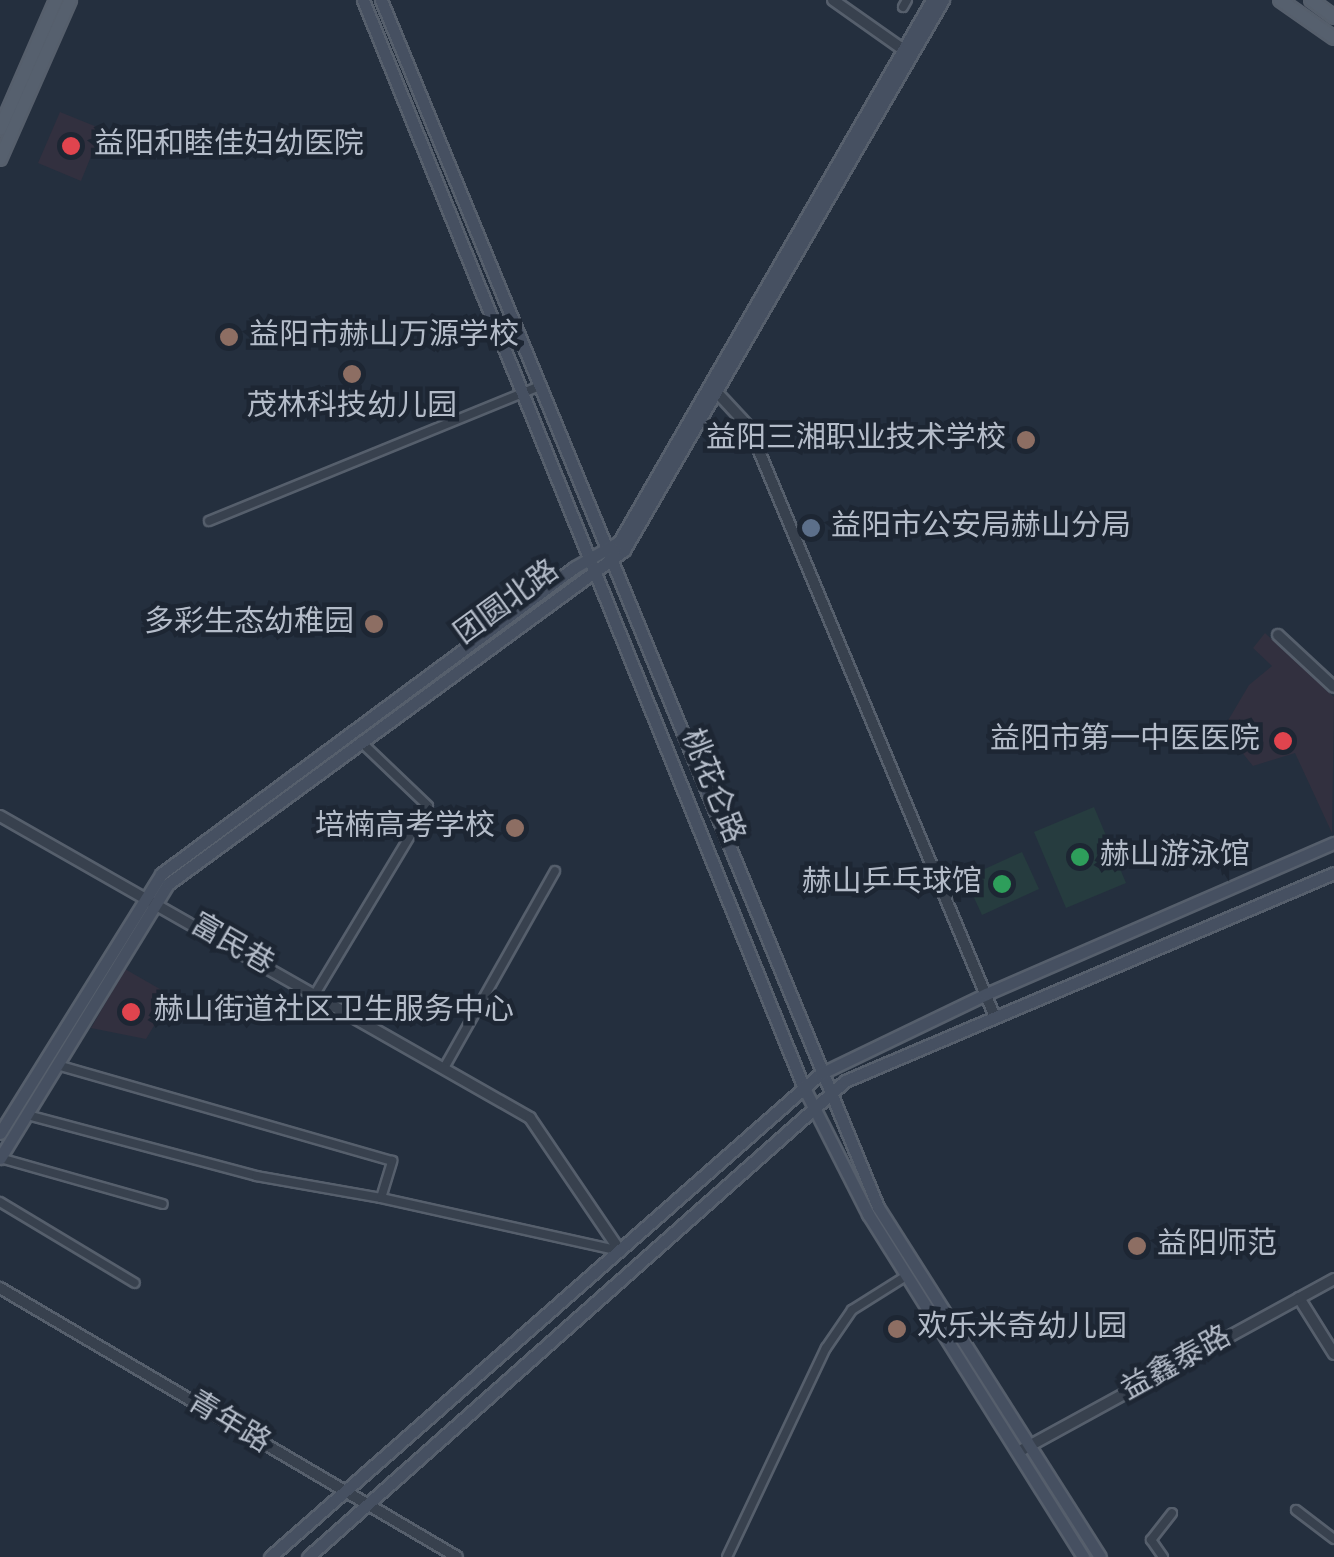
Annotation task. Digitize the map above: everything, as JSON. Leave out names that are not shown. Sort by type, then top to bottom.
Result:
[{"type":"main road","points":[[0,129],[56,0]]},
{"type":"main road","points":[[0,158],[70,0]]},
{"type":"main road","name":"桃花仑路","points":[[363,0],[526,392],[878,1207],[1026,1448],[1083,1557]]},
{"type":"main road","name":"桃花仑路","points":[[381,0],[540,386],[600,560],[803,1086],[906,1276],[1100,1557]]},
{"type":"main road","name":"团圆北路","points":[[715,388],[932,0]]},
{"type":"main road","name":"团圆北路","points":[[0,1158],[58,1064],[147,898],[362,742],[619,542],[715,388],[943,0]]},
{"type":"main road","points":[[1280,0],[1334,38]]},
{"type":"main road","points":[[1311,0],[1334,16]]},
{"type":"main road","name":"团圆北路","points":[[0,1132],[147,898],[176,862],[600,560]]},
{"type":"main road","points":[[270,1557],[820,1074],[986,994],[1334,844]]},
{"type":"main road","points":[[308,1557],[828,1094],[995,1017],[1334,874]]},
{"type":"street","points":[[833,0],[904,50]]},
{"type":"street","points":[[209,522],[540,386]]},
{"type":"street","points":[[715,388],[750,427],[995,1017]]},
{"type":"street","points":[[1278,635],[1334,687]]},
{"type":"street","points":[[315,994],[428,806],[362,742]]},
{"type":"street","name":"富民巷","points":[[0,816],[530,1118],[620,1251]]},
{"type":"street","points":[[444,1068],[555,872]]},
{"type":"street","points":[[58,1064],[392,1161],[381,1198]]},
{"type":"street","points":[[27,1115],[256,1176],[381,1198],[620,1251]]},
{"type":"street","points":[[0,1158],[163,1204]]},
{"type":"street","points":[[0,1202],[135,1283]]},
{"type":"street","points":[[727,1557],[826,1348],[852,1310],[906,1276]]},
{"type":"street","name":"益鑫泰路","points":[[1026,1448],[1334,1280]]},
{"type":"street","name":"青年路","points":[[0,1288],[457,1557]]},
{"type":"street","points":[[1299,1298],[1334,1354]]},
{"type":"street","points":[[1296,1510],[1334,1539]]},
{"type":"street","points":[[1162,1557],[1151,1540],[1172,1512]]},
{"type":"shaded area","name":"益阳和睦佳妇幼医院","points":[[60,112],[102,129],[81,181],[38,163]]},
{"type":"shaded area","name":"益阳市第一中医医院","points":[[1265,633],[1334,697],[1332,833],[1295,753],[1253,766],[1223,729],[1249,685],[1272,666],[1253,648]]},
{"type":"shaded area","name":"赫山街道社区卫生服务中心","points":[[125,969],[172,996],[146,1039],[91,1028]]},
{"type":"green space","name":"赫山游泳馆","points":[[1094,807],[1126,883],[1066,908],[1034,832]]},
{"type":"green space","name":"赫山乒乓球馆","points":[[1022,852],[1039,889],[982,915],[965,878]]},
{"type":"place","name":"益阳和睦佳妇幼医院","points":[[71,146]]},
{"type":"place","name":"益阳市赫山万源学校","points":[[229,337]]},
{"type":"place","name":"茂林科技幼儿园","points":[[352,374]]},
{"type":"place","name":"益阳三湘职业技术学校","points":[[1026,440]]},
{"type":"place","name":"益阳市公安局赫山分局","points":[[811,528]]},
{"type":"place","name":"多彩生态幼稚园","points":[[374,624]]},
{"type":"place","name":"益阳市第一中医医院","points":[[1283,741]]},
{"type":"place","name":"培楠高考学校","points":[[515,828]]},
{"type":"place","name":"赫山游泳馆","points":[[1080,857]]},
{"type":"place","name":"赫山乒乓球馆","points":[[1002,884]]},
{"type":"place","name":"赫山街道社区卫生服务中心","points":[[131,1012]]},
{"type":"place","name":"益阳师范","points":[[1137,1246]]},
{"type":"place","name":"欢乐米奇幼儿园","points":[[897,1329]]}]
